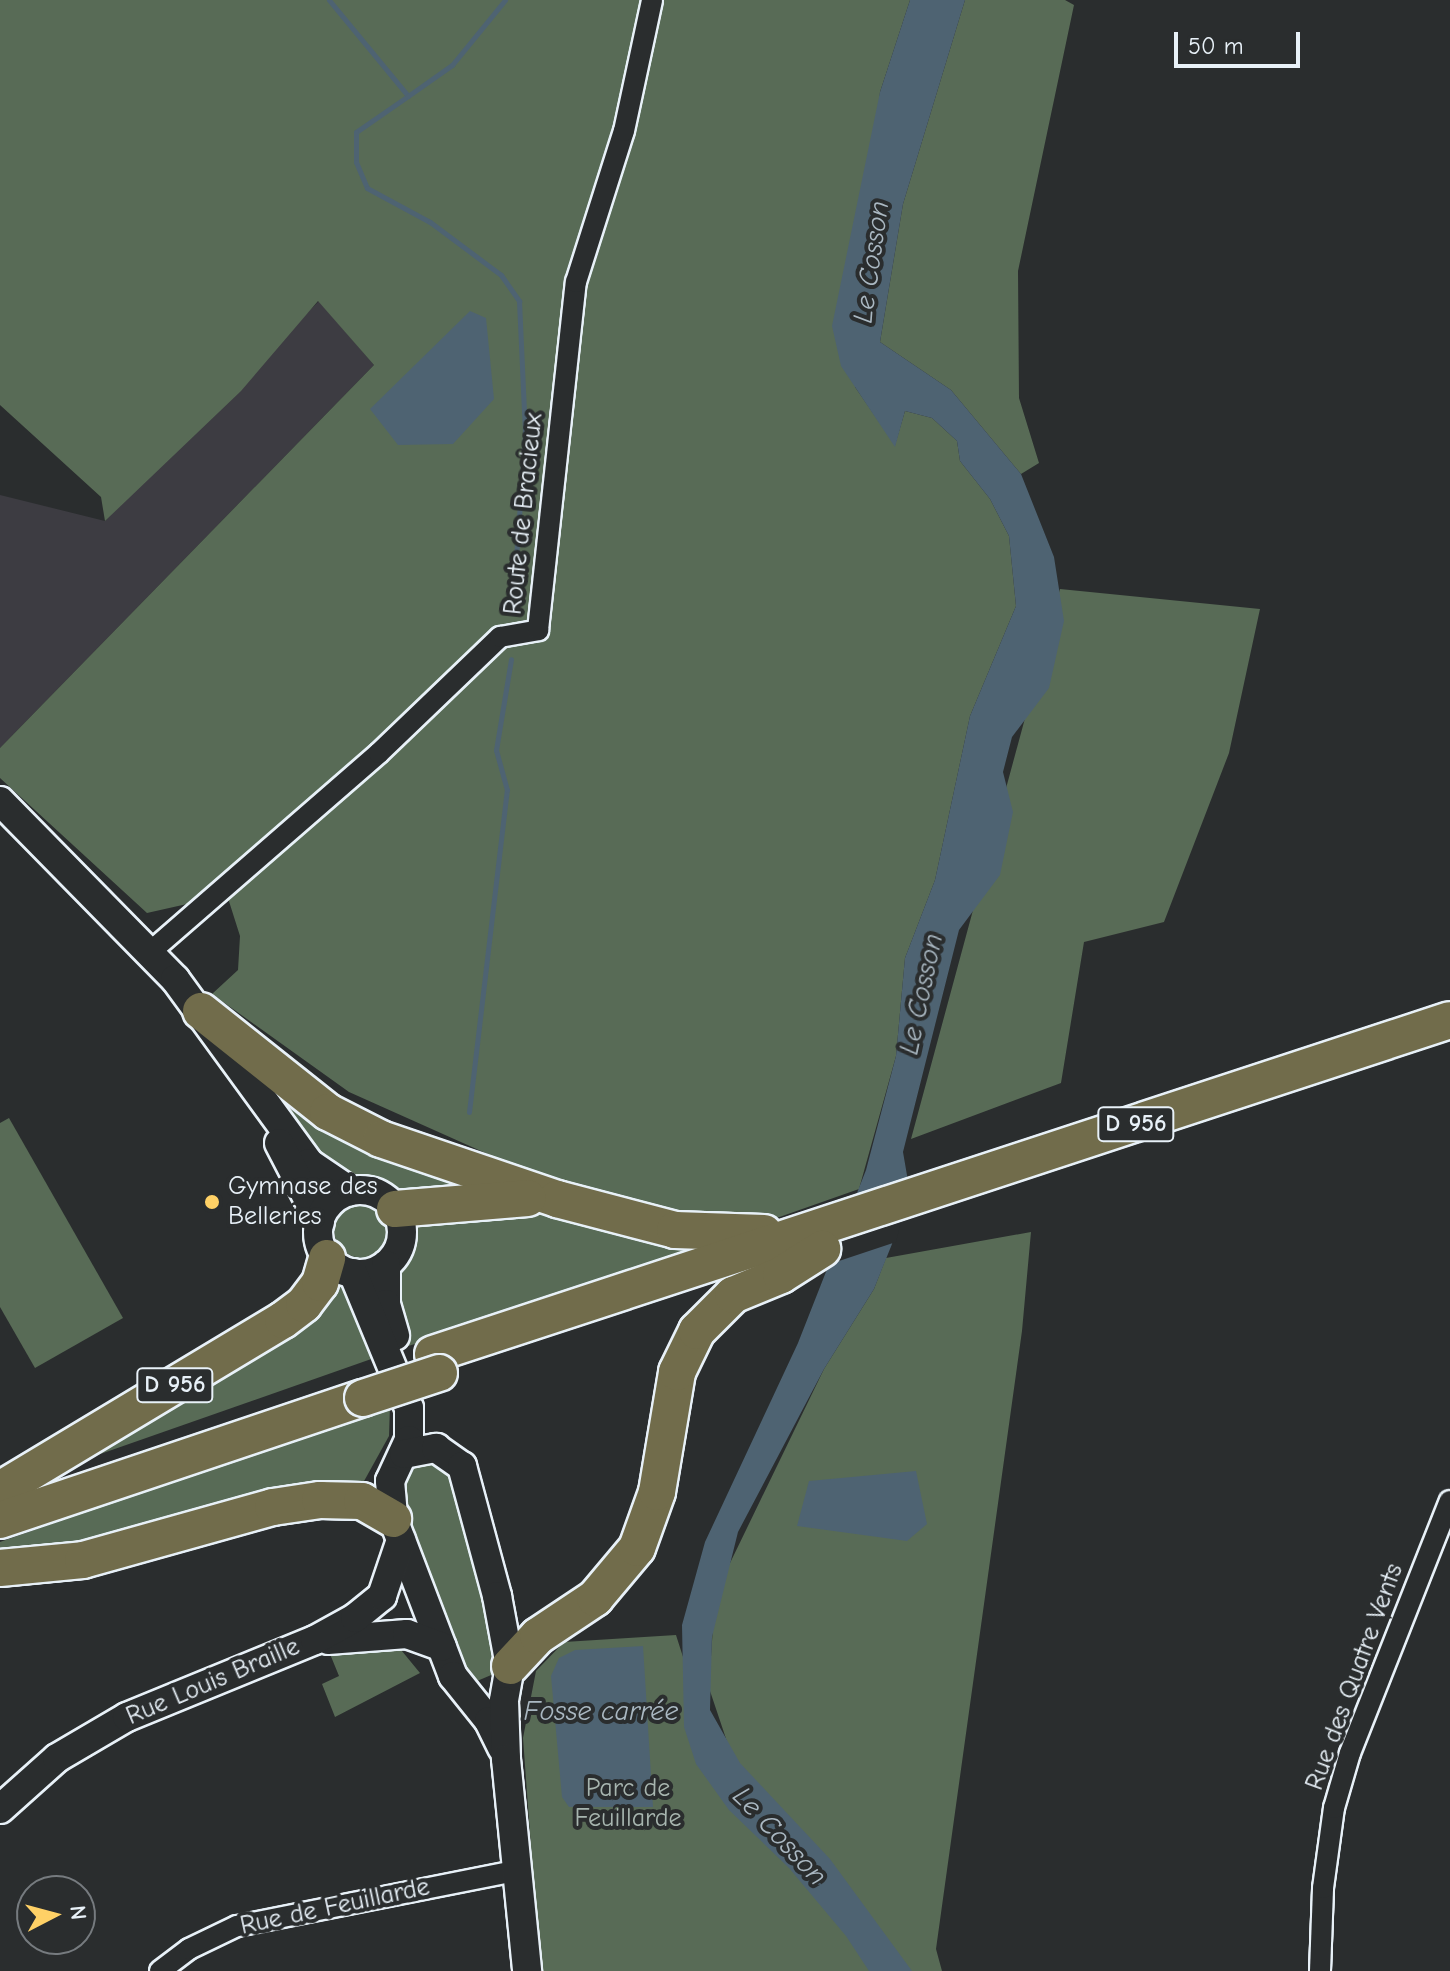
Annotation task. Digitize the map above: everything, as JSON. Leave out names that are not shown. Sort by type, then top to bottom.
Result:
[{"type":"highway","name":"D 956","points":[[201,1011],[328,1112],[441,1162],[557,1199],[701,1234],[825,1236]]},
{"type":"highway","name":"D 956","points":[[928,1203],[1450,1020]]},
{"type":"highway","name":"D 956","points":[[0,1499],[361,1388],[928,1203],[1450,1041]]},
{"type":"highway","name":"D 956","points":[[395,1209],[479,1198],[557,1199]]},
{"type":"highway","name":"D 956","points":[[508,1674],[538,1636],[595,1598],[637,1548],[657,1492],[677,1372],[697,1331],[733,1295],[781,1275],[825,1236]]},
{"type":"highway","name":"D 956","points":[[0,1490],[283,1320],[304,1304],[320,1283],[340,1266]]},
{"type":"highway","name":"D 956","points":[[0,1520],[361,1388]]},
{"type":"highway","points":[[0,1568],[83,1560],[273,1507],[320,1500],[362,1501],[397,1529]]},
{"type":"main road","points":[[0,801],[149,953],[201,1011],[268,1112],[309,1163],[350,1191],[376,1193],[395,1209],[402,1232],[386,1265],[388,1321],[445,1450],[468,1480],[508,1674],[506,1759],[527,1971]]},
{"type":"main road","points":[[268,1112],[409,1408],[404,1454],[390,1481],[397,1529],[453,1676],[489,1721],[506,1759]]},
{"type":"main road","points":[[320,1222],[331,1202],[350,1191]]},
{"type":"main road","points":[[340,1266],[386,1265]]},
{"type":"main road","points":[[404,1454],[417,1448],[445,1450]]},
{"type":"main road","name":"Rue Louis Braille","points":[[0,1809],[57,1758],[127,1717],[315,1640],[382,1596],[397,1529]]},
{"type":"main road","points":[[315,1640],[407,1634],[442,1647]]},
{"type":"main road","points":[[468,1693],[492,1693],[508,1674]]},
{"type":"street","name":"Route de Bracieux","points":[[149,953],[379,753],[500,637],[538,630],[565,361],[581,265],[616,158],[652,0]]},
{"type":"street","name":"Rue des Quatre Vents","points":[[1320,1971],[1323,1888],[1334,1808],[1350,1753],[1450,1501]]},
{"type":"street","name":"Rue de Feuillarde","points":[[160,1971],[189,1949],[237,1926],[519,1870]]},
{"type":"shaded area","points":[[319,301],[374,365],[0,748],[0,495],[105,521]]},
{"type":"green space","points":[[0,0],[910,0],[880,92],[855,387],[895,445],[905,411],[932,418],[957,441],[960,461],[990,499],[1009,536],[1016,606],[970,716],[935,880],[905,958],[896,1056],[859,1189],[771,1220],[681,1219],[510,1164],[349,1092],[212,994],[238,970],[240,936],[227,895],[147,913],[0,778],[0,748],[374,365],[318,301],[241,391],[105,521],[101,497],[0,405]]},
{"type":"green space","points":[[965,0],[1065,0],[1074,5],[1018,271],[1019,398],[1039,463],[1021,474],[951,390],[880,342],[903,204]]},
{"type":"green space","points":[[1060,589],[1260,609],[1229,753],[1164,922],[1084,942],[1061,1083],[911,1139]]},
{"type":"green space","points":[[273,1081],[504,1188],[399,1192],[382,1180],[349,1178],[322,1163],[267,1091]]},
{"type":"green space","points":[[9,1118],[123,1318],[35,1368],[0,1307],[0,1123]]},
{"type":"green space","points":[[362,1202],[382,1210],[390,1230],[382,1250],[362,1258],[342,1250],[334,1230],[342,1210]]},
{"type":"green space","points":[[537,1207],[735,1246],[405,1347],[392,1305],[396,1275],[416,1237],[414,1215]]},
{"type":"green space","name":"Parc de Feuillarde","points":[[1031,1232],[1022,1331],[936,1949],[942,1971],[540,1971],[523,1738],[536,1671],[564,1642],[676,1635],[712,1748],[750,1810],[709,1688],[715,1594],[824,1369],[874,1289],[886,1258]]},
{"type":"green space","points":[[339,1279],[377,1357],[69,1465]]},
{"type":"green space","points":[[390,1405],[389,1436],[358,1492],[138,1537],[0,1558],[0,1542]]},
{"type":"green space","points":[[441,1461],[458,1484],[497,1659],[496,1673],[477,1681],[468,1677],[400,1500],[405,1471],[415,1462]]},
{"type":"green space","points":[[397,1645],[420,1673],[335,1717],[322,1684],[339,1676],[330,1654]]},
{"type":"water","name":"Le Cosson","points":[[910,0],[965,0],[903,204],[880,342],[951,390],[1021,474],[1054,557],[1064,621],[1049,688],[1012,737],[1003,772],[1013,812],[1000,875],[959,930],[903,1152],[908,1181],[892,1244],[874,1289],[824,1369],[738,1532],[712,1637],[710,1710],[740,1763],[830,1859],[912,1971],[869,1971],[846,1936],[789,1868],[729,1810],[696,1764],[684,1727],[682,1625],[705,1542],[798,1343],[866,1170],[896,1056],[905,958],[935,880],[970,716],[1016,606],[1009,536],[990,499],[960,461],[957,441],[932,418],[905,411],[895,447],[841,366],[832,326],[880,92]]},
{"type":"water","points":[[470,311],[486,318],[494,399],[453,444],[398,445],[370,409]]},
{"type":"water","points":[[916,1471],[927,1524],[907,1541],[797,1526],[809,1481]]},
{"type":"water","name":"Fosse carrée","points":[[643,1646],[653,1807],[569,1807],[562,1797],[551,1676],[559,1658],[575,1650]]},
{"type":"pier","points":[[911,1182],[896,1242],[824,1266],[850,1200]]},
{"type":"waterway","points":[[329,0],[408,96],[356,132],[356,162],[367,188],[430,222],[501,275],[519,301],[525,435],[512,612]]},
{"type":"waterway","points":[[408,96],[452,65],[505,0]]},
{"type":"waterway","points":[[469,1112],[507,790],[496,750],[511,659]]},
{"type":"place","name":"Gymnase des Belleries","points":[[212,1202]]}]
